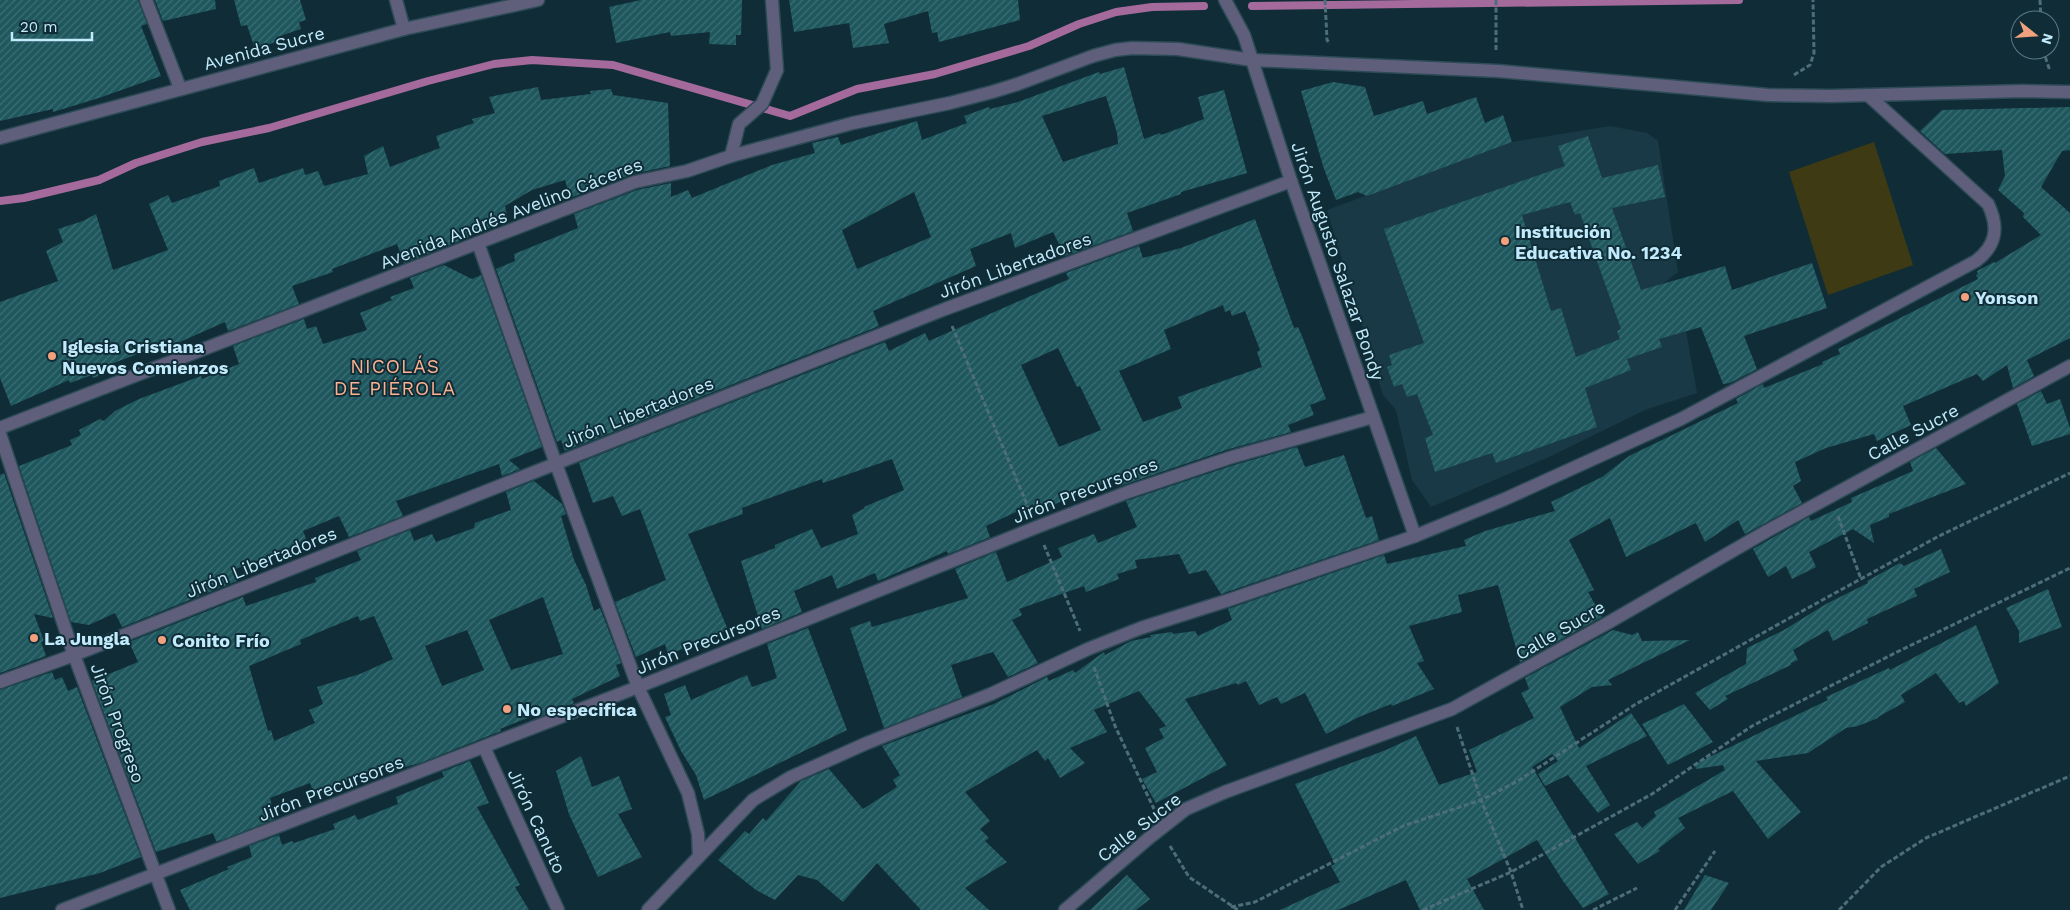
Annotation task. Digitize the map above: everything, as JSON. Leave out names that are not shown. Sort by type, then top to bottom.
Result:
[{"type":"street","points":[[146,0],[180,88]]},
{"type":"street","points":[[396,0],[404,29]]},
{"type":"street","name":"Avenida Sucre","points":[[0,138],[404,29],[538,0]]},
{"type":"street","points":[[731,156],[739,124],[762,104],[777,70],[772,0]]},
{"type":"street","name":"Jirón Augusto Salazar Bondy","points":[[1225,0],[1244,35],[1290,181],[1414,536]]},
{"type":"street","name":"Avenida Andrés Avelino Cáceres","points":[[0,428],[635,182],[687,171],[731,156],[854,123],[950,103],[992,92],[1078,61],[1115,50],[1178,49],[1252,60],[1498,71],[1768,95],[1869,96],[2023,91],[2070,92]]},
{"type":"street","points":[[648,910],[753,800],[783,781],[867,743],[992,694],[1088,649],[1141,628],[1229,600],[1414,536],[1505,499],[1681,419],[1967,266],[1989,249],[1995,226],[1994,216],[1988,204],[1869,96]]},
{"type":"street","name":"Jirón Libertadores","points":[[0,682],[945,309],[1290,181]]},
{"type":"street","points":[[478,243],[556,464],[638,687],[688,794],[698,834],[699,856]]},
{"type":"street","name":"Calle Sucre","points":[[1065,910],[1186,809],[1224,792],[1452,709],[1547,658],[1830,496],[2070,366]]},
{"type":"street","name":"Jirón Precursores","points":[[62,910],[638,687],[1037,526],[1128,492],[1232,457],[1373,417]]},
{"type":"street","name":"Jirón Progreso","points":[[0,434],[74,654],[169,910]]},
{"type":"street","name":"Jirón Canuto","points":[[484,747],[558,910]]},
{"type":"path","points":[[1325,0],[1327,40]]},
{"type":"path","points":[[1496,0],[1496,46]]},
{"type":"path","points":[[1768,95],[1810,65],[1814,53],[1813,0]]},
{"type":"path","points":[[955,332],[1030,511]]},
{"type":"path","points":[[1231,907],[1255,902],[1403,826],[1481,800],[1518,781],[1636,704],[1939,536],[2070,473]]},
{"type":"path","points":[[1830,496],[1861,579]]},
{"type":"path","points":[[1045,546],[1088,649],[1115,726],[1150,803]]},
{"type":"path","points":[[1423,910],[1511,872],[1652,794],[1752,726],[1896,652],[2070,568]]},
{"type":"path","points":[[1455,722],[1481,800],[1511,872],[1523,910]]},
{"type":"path","points":[[1839,910],[1881,867],[1926,838],[2070,776]]},
{"type":"path","points":[[1170,845],[1189,877],[1238,910]]},
{"type":"path","points":[[1675,910],[1715,851]]},
{"type":"path","points":[[1593,910],[1637,888]]},
{"type":"shaded area","name":"Institución Educativa No. 1234","points":[[1610,126],[1647,133],[1658,141],[1678,272],[1661,285],[1686,331],[1697,393],[1645,410],[1549,457],[1431,507],[1412,480],[1396,410],[1383,395],[1327,210],[1512,142]]},
{"type":"shaded area","points":[[1874,142],[1913,265],[1828,295],[1789,172]]},
{"type":"building","points":[[0,0],[138,0],[147,24],[141,26],[161,76],[53,112],[53,109],[0,121]]},
{"type":"building","points":[[155,0],[215,0],[216,9],[163,21]]},
{"type":"building","points":[[234,0],[300,0],[306,20],[299,22],[301,29],[277,37],[278,41],[255,49],[247,25],[241,26]]},
{"type":"building","points":[[641,0],[742,0],[741,35],[736,35],[736,45],[709,44],[710,32],[671,36],[670,32],[616,43],[609,7]]},
{"type":"building","points":[[789,0],[1018,0],[1020,20],[939,42],[937,32],[932,33],[928,11],[884,24],[889,43],[853,48],[849,23],[794,32]]},
{"type":"building","points":[[1124,67],[1144,139],[1160,133],[1161,135],[1204,119],[1198,97],[1224,90],[1247,173],[1181,192],[1181,194],[1127,213],[1133,231],[1065,256],[1053,232],[1015,248],[1011,233],[970,249],[976,266],[873,311],[879,326],[565,451],[561,440],[557,442],[496,269],[515,261],[514,254],[578,228],[574,214],[637,190],[671,183],[671,197],[688,190],[692,198],[772,165],[815,153],[812,143],[838,137],[841,145],[917,121],[922,140],[967,123],[964,116],[989,107],[990,109],[1018,102],[1099,72],[1100,74]],"holes":[[[1106,96],[1117,133],[1118,144],[1063,162],[1042,116]],[[914,192],[931,237],[857,269],[842,230]]]},
{"type":"building","points":[[1333,82],[1365,87],[1374,116],[1423,101],[1427,114],[1476,97],[1485,123],[1503,115],[1512,142],[1367,196],[1358,192],[1336,200],[1324,169],[1301,91]]},
{"type":"building","points":[[538,87],[541,100],[591,94],[590,91],[611,89],[613,95],[668,103],[670,166],[632,174],[570,198],[565,180],[532,190],[505,206],[508,220],[450,245],[404,263],[397,244],[332,269],[333,272],[292,286],[299,304],[228,331],[225,322],[173,345],[172,341],[111,364],[114,370],[93,378],[92,375],[70,383],[69,380],[11,406],[0,378],[0,302],[58,281],[46,251],[63,242],[58,229],[83,221],[96,214],[113,270],[168,250],[149,204],[168,195],[172,203],[220,186],[219,181],[254,168],[259,183],[303,168],[305,175],[318,171],[324,186],[368,174],[364,156],[383,146],[390,167],[440,148],[436,136],[474,123],[472,119],[495,113],[489,97]]},
{"type":"building","points":[[2070,107],[2070,150],[2062,151],[2041,187],[2070,213],[2070,338],[2027,360],[2034,376],[2013,388],[2007,365],[1983,381],[1977,374],[1903,406],[1911,425],[1877,441],[1874,434],[1826,448],[1795,462],[1801,481],[1793,486],[1802,503],[1745,534],[1738,520],[1705,542],[1696,523],[1626,557],[1610,518],[1569,540],[1594,590],[1588,592],[1602,617],[1520,662],[1498,585],[1458,595],[1462,612],[1409,626],[1424,661],[1417,663],[1434,689],[1359,717],[1326,734],[1305,693],[1281,704],[1277,697],[1259,705],[1246,681],[1238,685],[1236,683],[1185,699],[1227,765],[1156,803],[1142,779],[1157,772],[1145,748],[1164,738],[1159,729],[1166,726],[1139,691],[1094,710],[1107,732],[1070,748],[1085,763],[1060,778],[1048,758],[1045,761],[1037,750],[965,792],[990,821],[980,829],[989,838],[985,841],[1007,862],[965,888],[989,910],[921,910],[877,863],[843,902],[817,880],[798,875],[775,900],[756,890],[718,860],[745,831],[749,834],[763,818],[766,821],[801,781],[829,769],[863,809],[897,787],[893,780],[900,775],[882,746],[994,704],[1047,677],[1049,681],[1073,670],[1075,673],[1104,652],[1105,655],[1131,641],[1151,637],[1150,635],[1172,632],[1173,634],[1195,631],[1198,636],[1232,620],[1228,609],[1384,555],[1387,564],[1466,546],[1464,540],[1485,531],[1555,511],[1551,502],[1602,477],[1629,456],[1738,403],[1736,399],[1763,384],[1764,388],[1823,364],[1822,362],[1840,354],[1838,349],[1978,279],[1977,271],[1995,263],[2041,235],[2023,217],[2024,213],[1998,190],[2005,176],[2002,150],[1945,154],[1920,131],[1942,110]]},
{"type":"building","points":[[1588,136],[1602,178],[1658,165],[1665,197],[1612,208],[1641,290],[1725,266],[1732,290],[1812,263],[1827,308],[1744,336],[1757,369],[1730,383],[1723,384],[1701,327],[1659,339],[1662,347],[1627,359],[1631,370],[1585,388],[1597,427],[1496,463],[1492,453],[1435,472],[1425,438],[1433,435],[1417,394],[1407,397],[1402,384],[1394,387],[1387,367],[1392,365],[1389,355],[1424,343],[1384,229],[1565,166],[1558,146]],"holes":[[[1570,202],[1575,215],[1580,213],[1621,329],[1617,331],[1620,339],[1576,357],[1561,308],[1551,311],[1522,215]]]},
{"type":"building","points":[[1255,219],[1294,328],[1298,327],[1326,399],[1310,405],[1314,415],[1288,425],[1291,432],[1229,449],[1120,486],[1117,478],[1036,512],[1033,504],[986,526],[990,537],[948,554],[947,551],[878,581],[875,573],[837,589],[832,575],[794,591],[802,612],[762,629],[741,561],[775,548],[775,545],[812,529],[821,548],[858,534],[852,515],[864,507],[904,490],[892,459],[823,483],[822,479],[742,508],[743,514],[688,534],[728,630],[668,655],[665,644],[636,657],[615,602],[666,580],[640,509],[622,516],[613,496],[593,503],[579,463],[885,342],[889,351],[925,333],[929,341],[1069,279],[1066,273],[1139,246],[1143,258],[1181,248]],"holes":[[[1223,305],[1225,312],[1230,310],[1232,316],[1245,311],[1260,350],[1257,352],[1262,367],[1178,397],[1182,408],[1143,422],[1119,371],[1171,349],[1164,330]],[[1058,348],[1077,387],[1080,386],[1101,430],[1059,447],[1021,365]]]},
{"type":"building","points":[[444,265],[472,279],[481,275],[542,447],[509,460],[520,469],[502,476],[499,464],[396,501],[403,516],[349,537],[339,516],[303,531],[307,541],[233,570],[237,581],[122,627],[115,613],[89,625],[71,622],[19,466],[72,445],[70,440],[81,435],[79,430],[100,419],[104,421],[115,411],[139,399],[201,376],[202,379],[239,364],[233,346],[304,319],[307,329],[316,326],[323,344],[367,330],[360,313],[392,300],[390,297],[414,288],[410,278]]},
{"type":"building","points":[[2041,391],[2047,404],[2060,399],[2070,428],[2070,434],[2032,446],[2017,404]]},
{"type":"building","points":[[1297,447],[1305,467],[1344,455],[1366,518],[1372,516],[1379,540],[1221,594],[1206,570],[1189,574],[1179,554],[1135,560],[1137,568],[1117,574],[1119,579],[1086,592],[1084,586],[1019,609],[1022,615],[1012,620],[1038,663],[1008,677],[993,652],[951,665],[962,697],[884,728],[850,628],[870,621],[872,627],[968,598],[955,569],[996,552],[1007,582],[1062,557],[1058,548],[1094,534],[1098,543],[1137,527],[1126,501],[1234,465]]},
{"type":"building","points":[[1936,448],[1966,484],[1889,514],[1889,517],[1870,525],[1874,543],[1853,529],[1809,552],[1816,567],[1792,579],[1786,566],[1768,577],[1753,549],[1809,517],[1811,521],[1852,502],[1851,498],[1913,471],[1910,462]]},
{"type":"building","points":[[4,473],[53,618],[34,614],[44,641],[41,642],[46,656],[0,673],[0,475]]},
{"type":"building","points":[[534,481],[562,504],[566,514],[561,516],[574,560],[586,585],[594,611],[600,608],[621,663],[616,665],[620,676],[572,699],[574,703],[539,717],[535,715],[500,729],[501,731],[420,763],[387,772],[384,765],[341,784],[313,791],[310,783],[270,798],[275,819],[222,840],[216,841],[213,833],[156,852],[92,681],[138,662],[129,642],[243,597],[246,606],[316,582],[315,578],[361,560],[357,551],[410,530],[414,541],[432,534],[436,542],[474,528],[475,523],[511,510],[506,492]],"holes":[[[543,597],[563,654],[511,670],[489,620]],[[358,616],[360,621],[374,616],[393,659],[360,674],[317,687],[323,704],[309,710],[315,723],[274,741],[271,730],[268,731],[249,666],[301,644],[300,640]],[[467,630],[484,670],[442,686],[425,646]]]},
{"type":"building","points":[[1941,549],[1950,572],[1914,589],[1917,596],[1867,619],[1868,623],[1833,641],[1828,630],[1793,650],[1798,660],[1791,663],[1791,665],[1725,696],[1728,699],[1710,710],[1695,693],[1746,664],[1747,648],[1784,630],[1826,604],[1868,583],[1867,581],[1900,563],[1904,566]]},
{"type":"building","points":[[2048,589],[2062,627],[2019,643],[2019,631],[2006,608]]},
{"type":"building","points":[[1976,625],[1999,683],[1966,706],[1964,701],[1959,703],[1936,673],[1901,695],[1905,702],[1878,718],[1858,726],[1846,728],[1808,753],[1756,761],[1801,812],[1768,839],[1733,791],[1678,818],[1685,828],[1658,849],[1660,851],[1638,864],[1614,834],[1637,822],[1642,828],[1656,816],[1654,812],[1725,770],[1723,765],[1696,769],[1695,764],[1828,700],[1826,697],[1889,668],[1890,670]]},
{"type":"building","points":[[808,628],[847,730],[704,800],[696,775],[681,751],[665,717],[671,715],[664,694],[685,685],[691,700],[747,675],[752,687],[777,678],[767,644]]},
{"type":"building","points":[[1613,630],[1632,635],[1638,632],[1642,641],[1690,640],[1608,680],[1612,685],[1592,687],[1560,707],[1579,748],[1631,713],[1647,736],[1586,766],[1610,805],[1598,813],[1568,775],[1545,786],[1538,774],[1558,761],[1552,754],[1532,767],[1609,894],[1583,908],[1537,840],[1467,879],[1484,910],[1420,910],[1406,880],[1338,910],[1280,910],[1340,882],[1331,866],[1335,864],[1295,784],[1386,750],[1416,736],[1439,785],[1477,772],[1469,750],[1534,718],[1521,693],[1529,689],[1525,678]]},
{"type":"building","points":[[52,672],[55,680],[62,677],[68,691],[77,687],[141,857],[100,873],[0,898],[0,690]]},
{"type":"building","points":[[1684,704],[1713,742],[1668,765],[1642,724]]},
{"type":"building","points":[[581,756],[592,787],[619,776],[632,809],[618,814],[642,857],[598,877],[569,814],[556,771]]},
{"type":"building","points":[[470,761],[489,803],[477,807],[520,885],[515,887],[529,910],[190,910],[180,890],[252,857],[249,846],[279,835],[282,845],[292,841],[294,843],[335,829],[333,824],[355,815],[358,820],[398,804],[396,797],[444,777],[442,772]]},
{"type":"building","points":[[1127,875],[1150,899],[1136,910],[1090,910]]},
{"type":"building","points":[[1705,875],[1729,883],[1711,910],[1684,910]]},
{"type":"waterway","points":[[1252,6],[1739,0]]},
{"type":"waterway","points":[[0,201],[24,198],[99,180],[136,163],[202,142],[269,128],[428,81],[494,64],[532,60],[613,65],[790,116],[857,89],[935,74],[1029,46],[1079,24],[1116,12],[1152,7],[1204,6]]},
{"type":"place","name":"Institución Educativa No. 1234","points":[[1505,241]]},
{"type":"place","name":"Yonson","points":[[1965,297]]},
{"type":"place","name":"Iglesia Cristiana Nuevos Comienzos","points":[[52,356]]},
{"type":"place","name":"La Jungla","points":[[34,638]]},
{"type":"place","name":"Conito Frío","points":[[162,640]]},
{"type":"place","name":"No especifica","points":[[507,709]]},
{"type":"district","name":"NICOLÁS DE PIÉROLA","points":[[395,377]]}]
